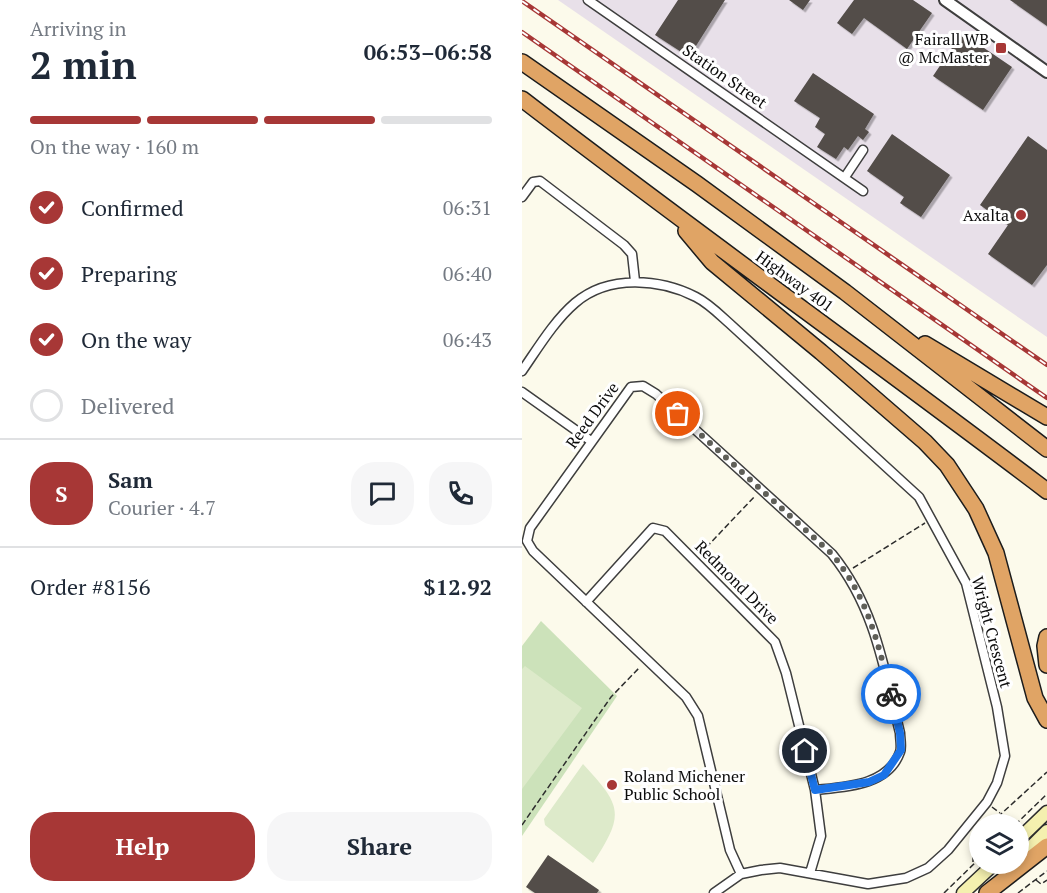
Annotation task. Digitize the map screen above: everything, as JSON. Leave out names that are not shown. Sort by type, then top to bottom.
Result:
[{"type":"highway","name":"Highway 401","points":[[522,62],[697,184],[844,292],[1047,449]]},
{"type":"highway","name":"Highway 401","points":[[522,99],[670,213],[783,293],[1047,491]]},
{"type":"highway","points":[[670,213],[712,262],[925,441],[947,465],[976,509],[996,553],[1035,698],[1047,720]]},
{"type":"highway","points":[[844,292],[914,338],[1047,417]]},
{"type":"highway","points":[[1047,637],[1047,665]]},
{"type":"highway","points":[[986,893],[1047,846]]},
{"type":"main road","points":[[1029,829],[1047,812]]},
{"type":"main road","points":[[1029,849],[1047,831]]},
{"type":"main road","points":[[963,893],[983,874]]},
{"type":"main road","points":[[986,893],[1004,874]]},
{"type":"street","name":"Station Street","points":[[588,0],[863,191]]},
{"type":"street","points":[[945,0],[1047,72]]},
{"type":"street","points":[[844,177],[863,150]]},
{"type":"street","points":[[522,197],[533,182],[540,181],[624,245],[632,254],[635,281]]},
{"type":"street","name":"Wright Crescent","points":[[522,371],[557,322],[576,302],[594,291],[635,281],[670,286],[699,298],[729,322],[919,497],[966,583],[997,708],[1005,756],[997,783],[987,802],[948,850],[928,868],[906,878],[868,884],[780,868],[741,874],[714,893]]},
{"type":"street","name":"Reed Drive","points":[[741,874],[730,850],[698,716],[686,697],[533,551],[527,541],[530,528],[631,387],[643,386],[656,394],[832,554],[847,572],[864,603],[875,631],[900,733],[901,750],[884,775],[869,782],[815,790]]},
{"type":"street","points":[[522,392],[591,441]]},
{"type":"street","name":"Redmond Drive","points":[[586,602],[653,528],[665,531],[775,642],[786,673],[815,790],[821,836],[810,873]]},
{"type":"path","points":[[700,554],[761,489]]},
{"type":"path","points":[[847,572],[930,519]]},
{"type":"path","points":[[522,825],[611,697],[639,668]]},
{"type":"path","points":[[987,802],[1001,814],[1047,772]]},
{"type":"path","points":[[1026,814],[1047,794]]},
{"type":"path","points":[[944,893],[969,868]]},
{"type":"path","points":[[1018,893],[1047,871]]},
{"type":"path","points":[[1036,880],[1041,884],[1047,880]]},
{"type":"shaded area","points":[[558,0],[1047,0],[1047,337]]},
{"type":"green space","points":[[541,621],[617,696],[522,836],[522,646]]},
{"type":"green space","points":[[525,666],[582,708],[522,789],[522,669]]},
{"type":"green space","points":[[583,764],[606,790],[615,811],[610,833],[593,863],[545,825],[544,819]]},
{"type":"building","points":[[678,0],[725,0],[689,57],[655,35]]},
{"type":"building","points":[[789,0],[810,0],[803,10]]},
{"type":"building","points":[[854,0],[913,0],[932,13],[907,49],[864,18],[852,34],[837,23]]},
{"type":"building","points":[[1010,0],[1047,0],[1047,26]]},
{"type":"building","points":[[962,33],[1012,67],[983,110],[933,76]]},
{"type":"building","points":[[813,73],[874,114],[865,129],[869,132],[863,140],[858,136],[848,150],[844,147],[836,159],[817,147],[825,134],[815,127],[820,118],[794,101]]},
{"type":"building","points":[[892,134],[950,175],[921,217],[900,203],[904,197],[867,171]]},
{"type":"building","name":"Axalta","points":[[1028,136],[1047,150],[1047,265],[1032,285],[988,254],[1008,225],[980,205]]},
{"type":"building","points":[[548,855],[599,890],[597,893],[535,893],[526,887]]},
{"type":"railway","points":[[522,1],[1047,365]]},
{"type":"railway","points":[[522,32],[1047,398]]},
{"type":"way so far","points":[[678,414],[832,554],[847,572],[864,603],[875,631],[891,694]]},
{"type":"place","name":"Fairall WB @ McMaster","points":[[1001,48]]},
{"type":"place","name":"Axalta","points":[[1021,215]]},
{"type":"place","name":"Roland Michener Public School","points":[[612,785]]},
{"type":"route","points":[[805,751],[815,790],[869,782],[884,775],[901,750],[900,733],[891,694]]}]
